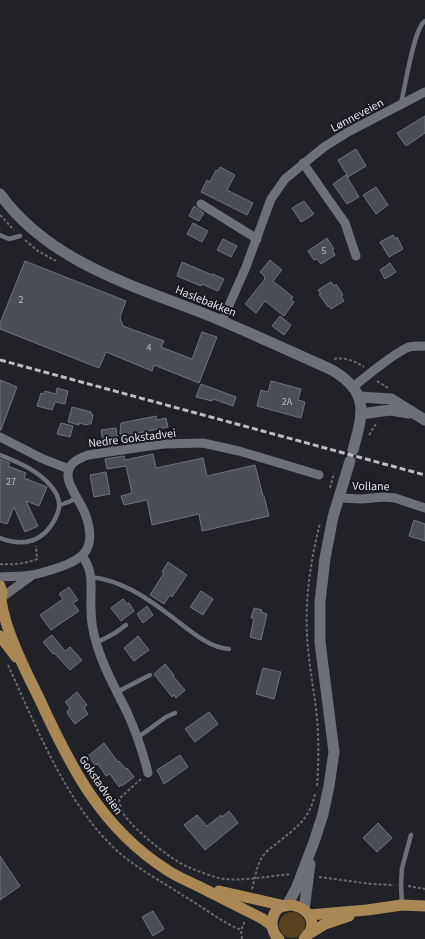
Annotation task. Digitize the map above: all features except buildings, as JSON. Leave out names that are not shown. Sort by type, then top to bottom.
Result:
[{"type":"main road","name":"Haslebakken","points":[[0,194],[32,229],[49,243],[74,259],[117,279],[222,321],[344,376],[354,386],[360,398],[361,420],[353,450]]},
{"type":"main road","points":[[360,398],[391,399],[413,414],[425,420]]},
{"type":"main road","points":[[361,414],[390,410],[413,414]]},
{"type":"main road","points":[[275,934],[275,914],[279,909],[286,905],[296,888],[314,842],[323,814],[329,786],[334,752],[320,642],[320,602],[325,558],[333,517],[350,461]]},
{"type":"main road","name":"Gokstadveien","points":[[0,586],[3,614],[26,670],[73,768],[98,806],[113,825],[139,850],[168,871],[263,919],[275,934]]},
{"type":"main road","name":"Gokstadveien","points":[[0,636],[26,670]]},
{"type":"main road","points":[[306,937],[310,929],[311,922],[306,912],[314,842]]},
{"type":"main road","name":"Gokstadveien","points":[[192,883],[232,895],[299,906],[306,912]]},
{"type":"main road","points":[[306,912],[367,910],[402,905],[425,906]]},
{"type":"main road","points":[[306,937],[325,924],[367,910]]},
{"type":"street","name":"Lønneveien","points":[[222,321],[246,266],[275,192],[285,179],[324,147],[348,132],[425,92]]},
{"type":"street","points":[[303,163],[345,223],[356,256]]},
{"type":"street","points":[[201,204],[257,239]]},
{"type":"street","points":[[354,386],[392,357],[408,348],[425,346]]},
{"type":"street","points":[[0,438],[43,459],[69,468],[69,483],[86,515],[90,529],[89,544],[82,556],[71,564],[32,575],[0,577]]},
{"type":"street","name":"Nedre Gokstadvei","points":[[69,468],[72,462],[78,458],[88,455],[163,444],[203,443],[239,451],[319,475]]},
{"type":"street","name":"Vollane","points":[[339,498],[395,498],[425,508]]},
{"type":"street","points":[[82,556],[86,561],[91,577],[91,608],[96,643],[117,692],[128,713],[144,754],[148,773]]},
{"type":"street","points":[[1,600],[32,575]]},
{"type":"lane","points":[[401,105],[413,46],[422,22],[425,21]]},
{"type":"lane","points":[[0,235],[9,239],[20,236]]},
{"type":"lane","points":[[0,455],[19,462],[46,480],[53,488],[60,505],[50,527],[41,537],[36,540],[26,542],[0,538]]},
{"type":"lane","points":[[60,505],[71,501],[77,496]]},
{"type":"lane","points":[[91,577],[101,578],[139,593],[199,638],[219,647],[229,649]]},
{"type":"lane","points":[[96,643],[115,633],[126,625]]},
{"type":"lane","points":[[117,692],[150,675]]},
{"type":"lane","points":[[137,738],[166,717],[175,713]]},
{"type":"lane","points":[[402,905],[402,868],[411,835]]},
{"type":"path","points":[[330,362],[333,359],[340,358],[357,362],[365,367]]},
{"type":"path","points":[[367,441],[369,434],[377,423],[382,420]]},
{"type":"path","points":[[329,490],[333,475],[338,469]]},
{"type":"path","points":[[252,891],[261,858],[267,851],[298,827],[313,803],[317,787],[318,741],[306,613],[312,555],[320,520]]},
{"type":"path","points":[[0,564],[31,562],[37,559],[36,540]]},
{"type":"path","points":[[148,773],[120,799],[120,806],[124,815],[158,848],[186,866],[223,879],[255,879],[265,876],[291,874]]},
{"type":"path","points":[[320,877],[372,884],[401,885],[425,889]]},
{"type":"path","points":[[242,939],[241,930],[246,917]]},
{"type":"path","points":[[225,922],[241,930]]},
{"type":"shaded area","points":[[292,912],[301,916],[305,925],[301,934],[292,938],[283,934],[279,925],[283,916]]},
{"type":"railway","points":[[0,360],[425,475]]}]
